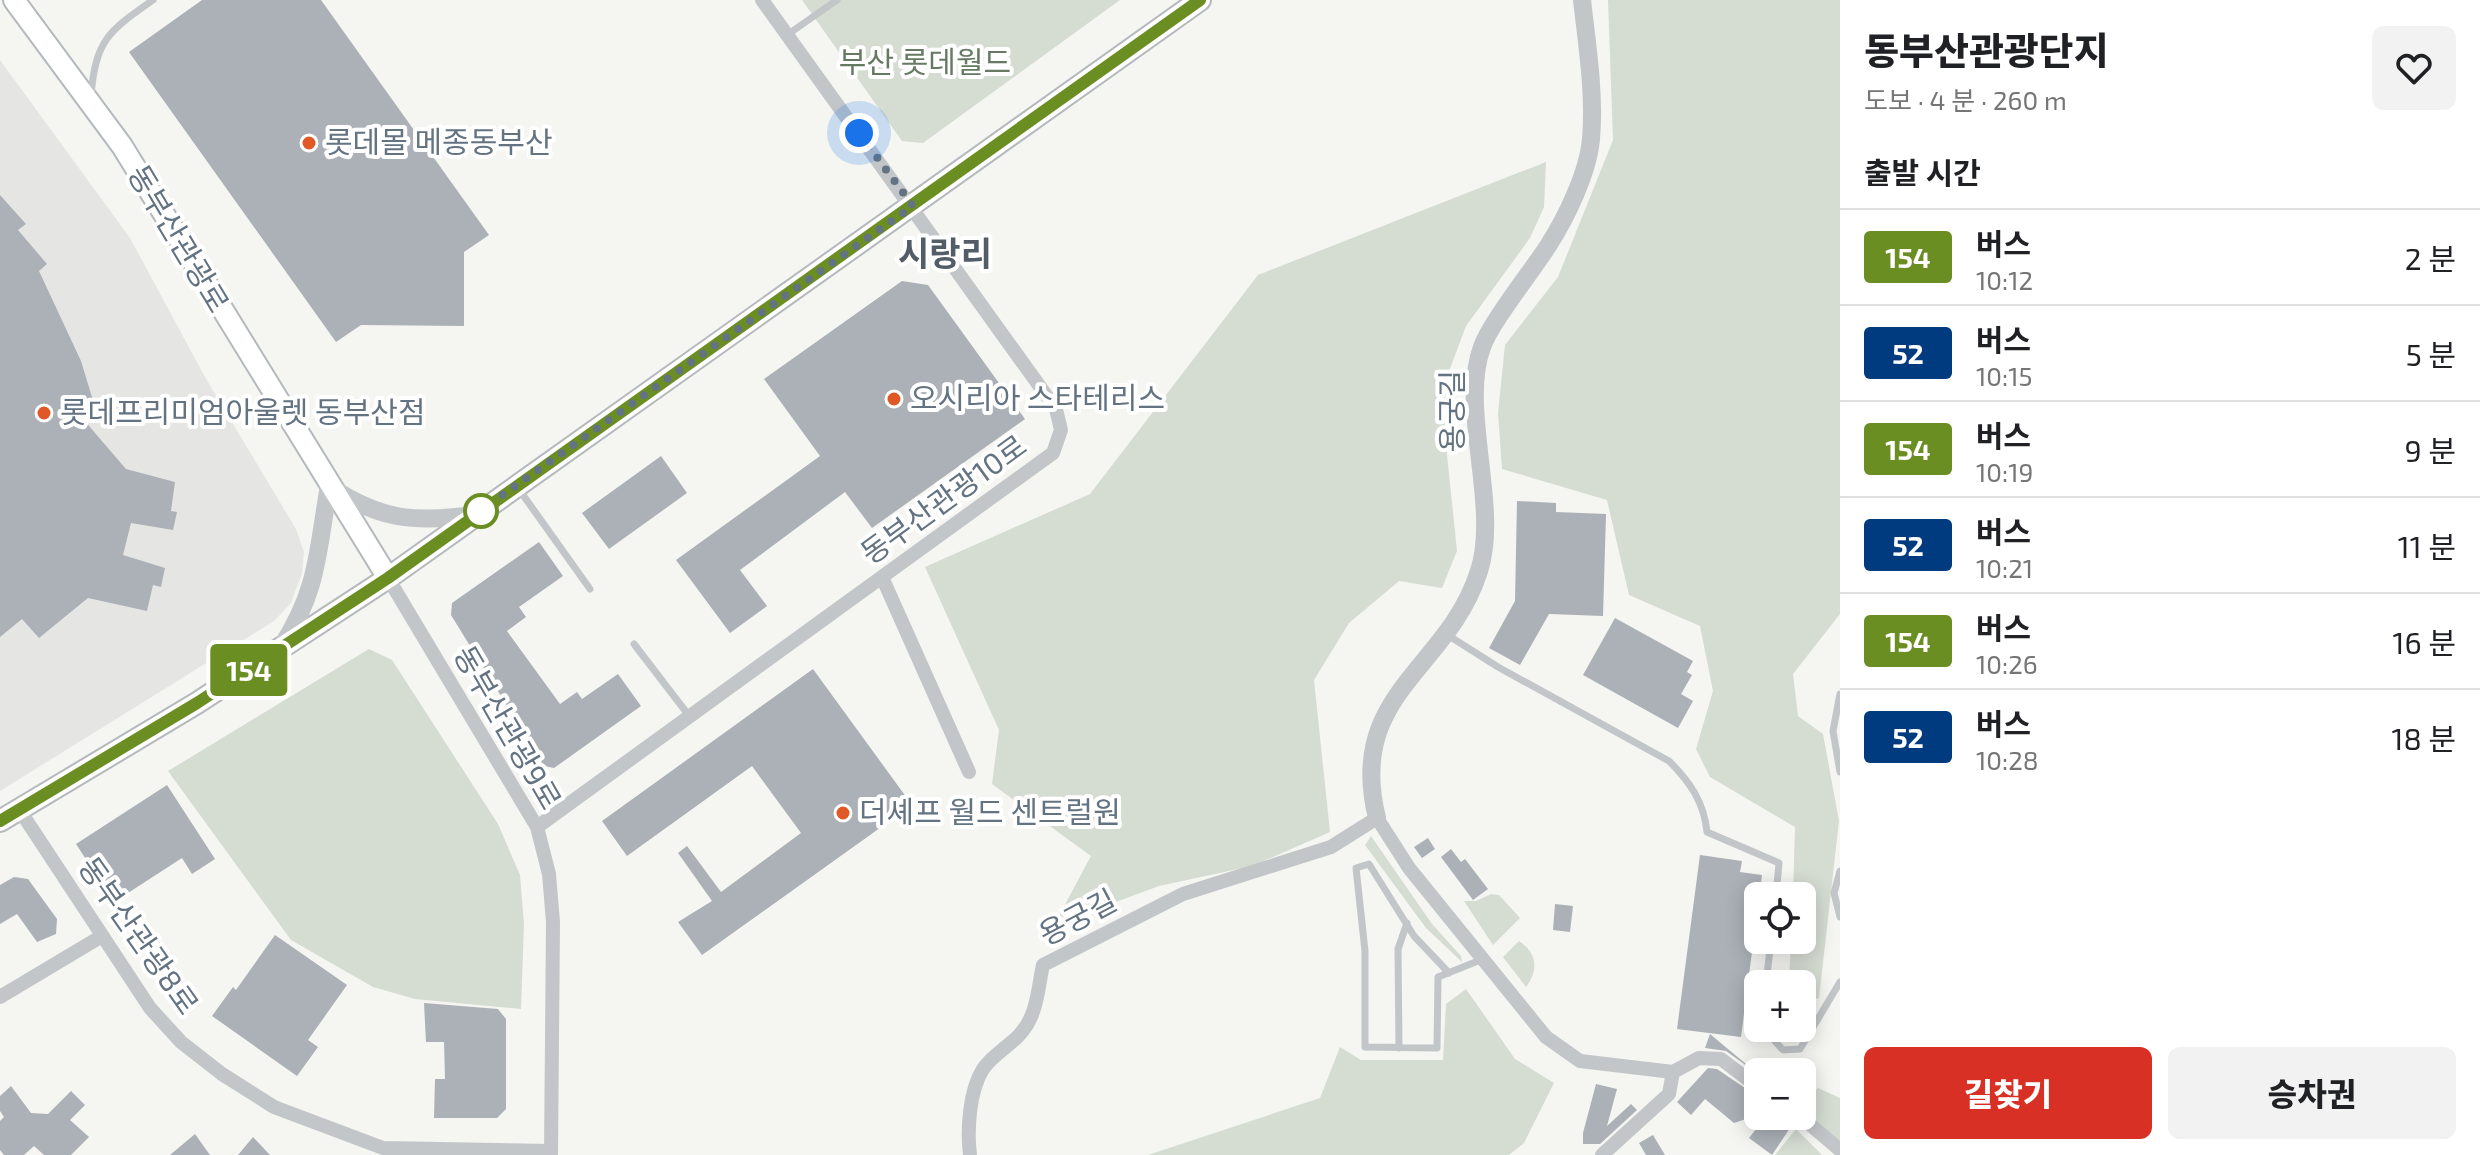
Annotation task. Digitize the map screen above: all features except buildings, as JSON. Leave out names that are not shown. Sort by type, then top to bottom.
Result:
[{"type":"main road","name":"동부산관광로","points":[[14,0],[122,146],[388,578]]},
{"type":"main road","points":[[0,821],[279,652],[388,578],[1200,0]]},
{"type":"street","name":"동부산관광10로","points":[[537,827],[1053,453],[1061,430],[1056,409],[762,0]]},
{"type":"street","name":"용궁길","points":[[1582,0],[1591,141],[1566,218],[1482,347],[1476,380],[1485,539],[1479,572],[1444,633],[1394,700],[1378,730],[1369,760],[1377,818],[1409,868],[1546,1037],[1580,1061],[1673,1072],[1699,1058],[1721,1059],[1744,1076]]},
{"type":"street","name":"동부산관광로","points":[[329,486],[359,506],[396,518],[437,520],[474,515]]},
{"type":"street","points":[[279,652],[302,614],[316,577],[329,486]]},
{"type":"street","points":[[882,577],[969,772]]},
{"type":"street","name":"동부산관광9로","points":[[388,578],[537,827],[549,874],[553,922],[551,1153]]},
{"type":"street","name":"동부산관광8로","points":[[19,809],[150,1008],[181,1042],[222,1074],[274,1107],[374,1150],[551,1153]]},
{"type":"street","name":"용궁길","points":[[970,1155],[974,1095],[984,1069],[1015,1042],[1031,1019],[1043,965],[1183,894],[1331,847],[1377,818]]},
{"type":"street","points":[[0,997],[102,936]]},
{"type":"street","points":[[1602,1155],[1669,1094],[1673,1072]]},
{"type":"street","points":[[1816,1130],[1840,1150]]},
{"type":"lane","points":[[90,101],[94,60],[113,28],[153,0]]},
{"type":"lane","points":[[787,35],[837,0]]},
{"type":"lane","points":[[517,486],[590,589]]},
{"type":"lane","points":[[1444,633],[1498,667],[1669,761],[1691,783],[1705,816],[1707,832],[1779,863],[1777,882]]},
{"type":"lane","points":[[634,644],[690,717]]},
{"type":"lane","points":[[1840,694],[1833,731],[1840,772]]},
{"type":"lane","points":[[1449,973],[1407,923],[1369,864],[1356,868],[1365,951],[1365,1047],[1437,1048],[1438,977],[1449,973],[1485,958]]},
{"type":"lane","points":[[1840,871],[1834,893],[1840,917]]},
{"type":"lane","points":[[1399,1048],[1398,949],[1407,923]]},
{"type":"lane","points":[[1816,1022],[1840,982]]},
{"type":"lane","points":[[1776,1042],[1783,1050],[1800,1049],[1804,1042]]},
{"type":"shaded area","points":[[0,60],[130,238],[205,377],[296,529],[304,552],[302,573],[291,603],[274,621],[0,791]]},
{"type":"green space","name":"부산 롯데월드","points":[[802,0],[1120,0],[923,143],[902,141]]},
{"type":"green space","points":[[1608,0],[1840,0],[1840,614],[1793,674],[1798,716],[1823,734],[1839,821],[1819,998],[1816,999],[1816,970],[1790,970],[1790,954],[1816,954],[1816,882],[1793,882],[1795,827],[1710,777],[1696,749],[1713,691],[1700,626],[1629,595],[1607,500],[1502,469],[1498,413],[1505,345],[1558,277],[1613,140]]},
{"type":"green space","points":[[1546,162],[1544,207],[1530,238],[1466,326],[1448,374],[1447,455],[1457,551],[1442,588],[1399,581],[1349,623],[1314,680],[1330,832],[1252,866],[1159,886],[1054,925],[1091,856],[992,784],[999,730],[925,567],[1090,494],[1258,275]]},
{"type":"green space","points":[[369,649],[392,660],[498,824],[520,875],[524,924],[521,1009],[415,999],[373,987],[291,940],[168,771]]},
{"type":"green space","points":[[1371,836],[1432,924],[1461,956],[1462,962],[1426,928],[1365,845]]},
{"type":"green space","points":[[1491,894],[1499,895],[1520,918],[1493,945],[1464,901],[1476,901]]},
{"type":"green space","points":[[1519,941],[1530,951],[1534,962],[1533,974],[1526,987],[1503,957]]},
{"type":"green space","points":[[1466,989],[1515,1059],[1554,1083],[1524,1143],[1509,1155],[1148,1155],[1320,1098],[1340,1047],[1361,1060],[1443,1060],[1446,1004]]},
{"type":"green space","points":[[1818,1088],[1840,1098],[1840,1141],[1816,1121]]},
{"type":"green space","points":[[1797,1130],[1822,1155],[1775,1155]]},
{"type":"bus line","name":"154","points":[[0,821],[279,652],[388,578],[1200,0]]},
{"type":"place","name":"롯데몰 메종동부산","points":[[309,143]]},
{"type":"place","name":"오시리아 스타테리스","points":[[894,399]]},
{"type":"place","name":"롯데프리미엄아울렛 동부산점","points":[[44,413]]},
{"type":"place","name":"더셰프 월드 센트럴원","points":[[843,813]]},
{"type":"district","name":"시랑리","points":[[945,254]]},
{"type":"route","points":[[481,511],[474,515],[913,206],[859,133]]}]
